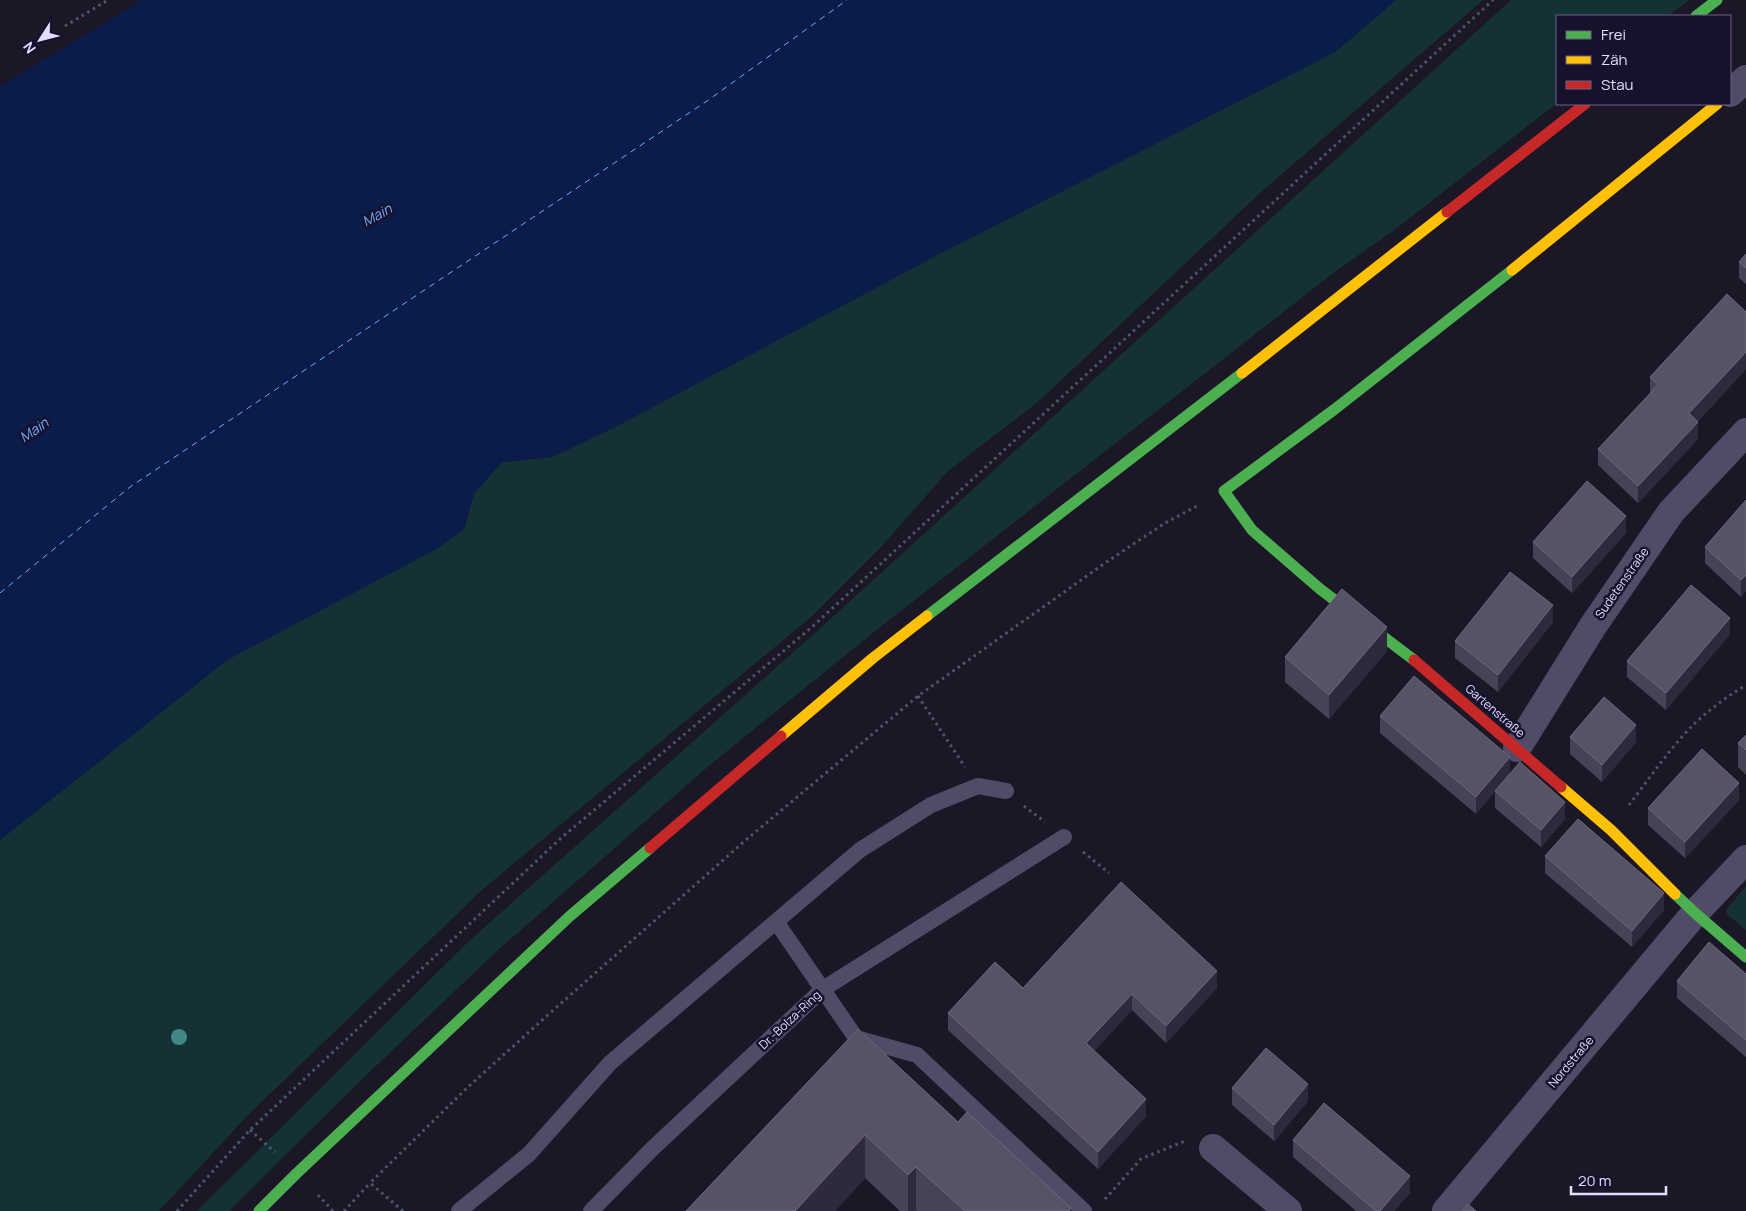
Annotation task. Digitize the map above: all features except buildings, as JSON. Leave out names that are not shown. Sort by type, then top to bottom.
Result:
[{"type":"main road","points":[[1697,15],[1717,0]]},
{"type":"main road","points":[[259,1211],[570,916],[874,658],[1318,314],[1584,105]]},
{"type":"main road","points":[[1224,491],[1288,446],[1646,164],[1716,105]]},
{"type":"main road","name":"Gartenstraße","points":[[1224,491],[1252,530],[1320,589],[1422,666],[1518,748],[1611,830],[1695,913],[1746,957]]},
{"type":"street","points":[[1731,92],[1746,79]]},
{"type":"street","name":"Sudetenstraße","points":[[1518,748],[1593,626],[1671,512],[1746,432]]},
{"type":"street","name":"Nordstraße","points":[[1446,1211],[1695,913],[1746,859]]},
{"type":"street","points":[[1213,1148],[1288,1211]]},
{"type":"lane","points":[[459,1211],[529,1154],[610,1063],[860,850],[930,804],[978,786],[1006,791]]},
{"type":"lane","points":[[777,922],[823,989],[1064,837]]},
{"type":"lane","name":"Dr.-Bolza-Ring","points":[[591,1211],[653,1148],[823,989],[856,1038]]},
{"type":"lane","points":[[842,1053],[856,1038],[917,1054],[1084,1211]]},
{"type":"path","points":[[65,26],[108,0]]},
{"type":"path","points":[[177,1211],[250,1130],[561,838],[812,627],[1493,0]]},
{"type":"path","points":[[344,1211],[468,1087],[550,1013],[747,839],[918,696],[1105,563],[1165,523],[1224,491]]},
{"type":"path","points":[[1611,830],[1655,771],[1694,725],[1729,695],[1746,685]]},
{"type":"path","points":[[918,696],[978,786]]},
{"type":"path","points":[[1101,1204],[1141,1159],[1182,1142],[1213,1148]]},
{"type":"path","points":[[370,1183],[403,1211]]},
{"type":"green space","points":[[1396,0],[1483,0],[1260,193],[1039,401],[947,472],[883,545],[811,617],[483,889],[248,1115],[159,1211],[0,1211],[0,840],[227,660],[436,549],[464,529],[474,493],[502,462],[552,457],[619,425],[939,254],[1335,52]]},
{"type":"green space","points":[[1511,0],[1689,0],[1669,15],[1556,15],[1556,104],[1397,228],[1332,274],[879,628],[711,764],[499,949],[356,1085],[229,1211],[197,1211],[468,942],[816,632]]},
{"type":"green space","points":[[1746,886],[1746,930],[1727,914],[1726,910]]},
{"type":"water","name":"Main","points":[[142,0],[1396,0],[1335,52],[939,254],[619,425],[552,457],[502,462],[474,493],[464,529],[436,549],[227,660],[0,840],[0,86]]},
{"type":"ferry route","points":[[0,593],[130,487],[707,101],[847,0]]},
{"type":"traffic: fast","points":[[1697,15],[1717,0]]},
{"type":"traffic: fast","points":[[1414,660],[1320,589],[1252,530],[1224,491],[1335,409],[1512,270]]},
{"type":"traffic: fast","points":[[927,616],[1242,373]]},
{"type":"traffic: fast","points":[[259,1211],[570,916],[650,848]]},
{"type":"traffic: fast","points":[[1675,894],[1746,957]]},
{"type":"traffic: slow","points":[[1512,270],[1716,105]]},
{"type":"traffic: slow","points":[[1242,373],[1447,212]]},
{"type":"traffic: slow","points":[[781,736],[873,658],[927,616]]},
{"type":"traffic: slow","points":[[1561,787],[1611,830],[1675,894]]},
{"type":"traffic: jam","points":[[1447,212],[1584,105]]},
{"type":"traffic: jam","points":[[1414,660],[1561,787]]},
{"type":"traffic: jam","points":[[650,848],[781,736]]}]
